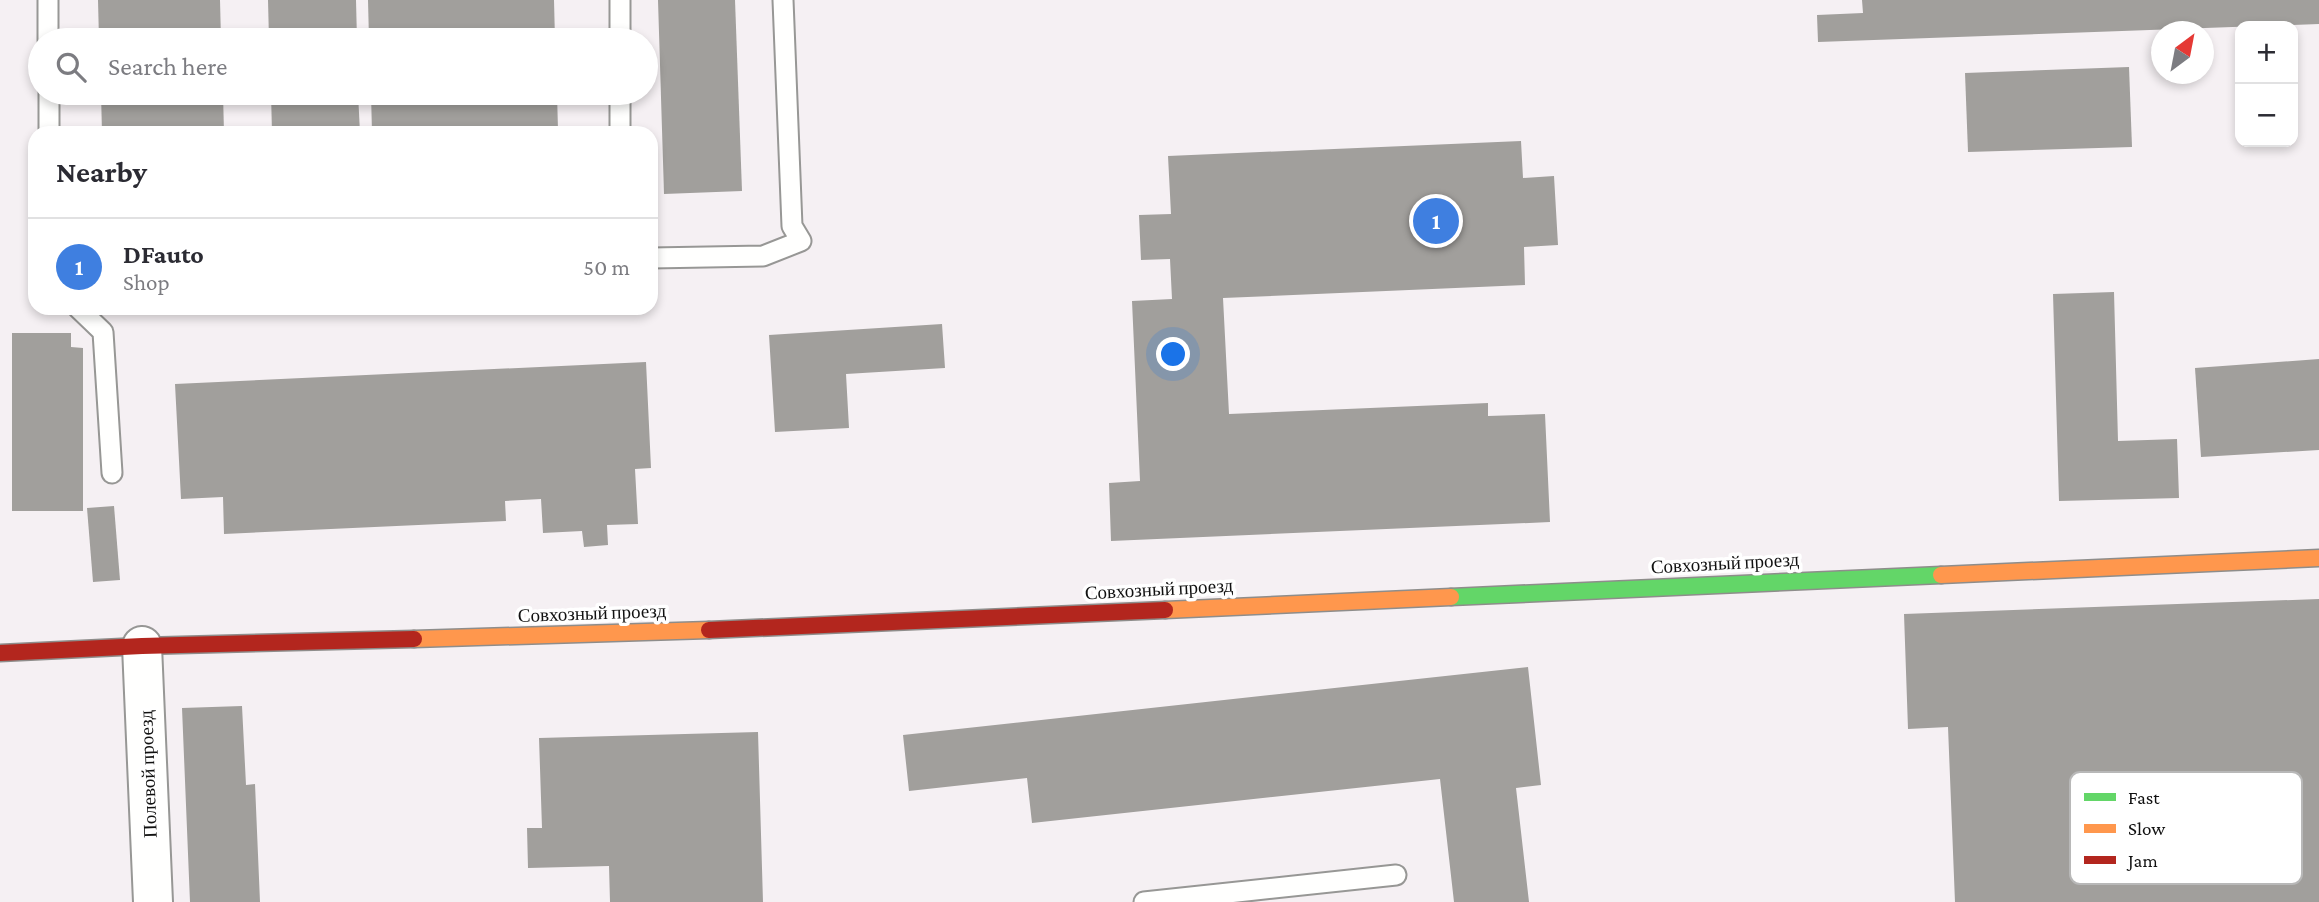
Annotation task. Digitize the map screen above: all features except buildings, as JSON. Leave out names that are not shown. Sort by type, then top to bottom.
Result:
[{"type":"street","name":"Совхозный проезд","points":[[0,653],[142,646],[611,634],[2319,558]]},
{"type":"street","name":"Полевой проезд","points":[[142,646],[153,902]]},
{"type":"lane","points":[[48,0],[48,28]]},
{"type":"lane","points":[[620,0],[620,28]]},
{"type":"lane","points":[[658,258],[763,257],[801,241],[792,226],[783,0]]},
{"type":"lane","points":[[48,105],[49,126]]},
{"type":"lane","points":[[620,105],[620,126]]},
{"type":"lane","points":[[85,315],[103,332],[112,473]]},
{"type":"lane","points":[[1144,902],[1396,875]]},
{"type":"shaded area","points":[[0,0],[2319,0],[2319,902],[0,902]]},
{"type":"traffic: fast","points":[[1451,597],[1941,575]]},
{"type":"traffic: slow","points":[[1941,575],[2319,558]]},
{"type":"traffic: slow","points":[[1165,610],[1451,597]]},
{"type":"traffic: slow","points":[[414,639],[709,630]]},
{"type":"traffic: jam","points":[[709,630],[1165,610]]},
{"type":"traffic: jam","points":[[0,653],[142,646],[414,639]]},
{"type":"place","name":"DFauto","points":[[1436,221]]}]
